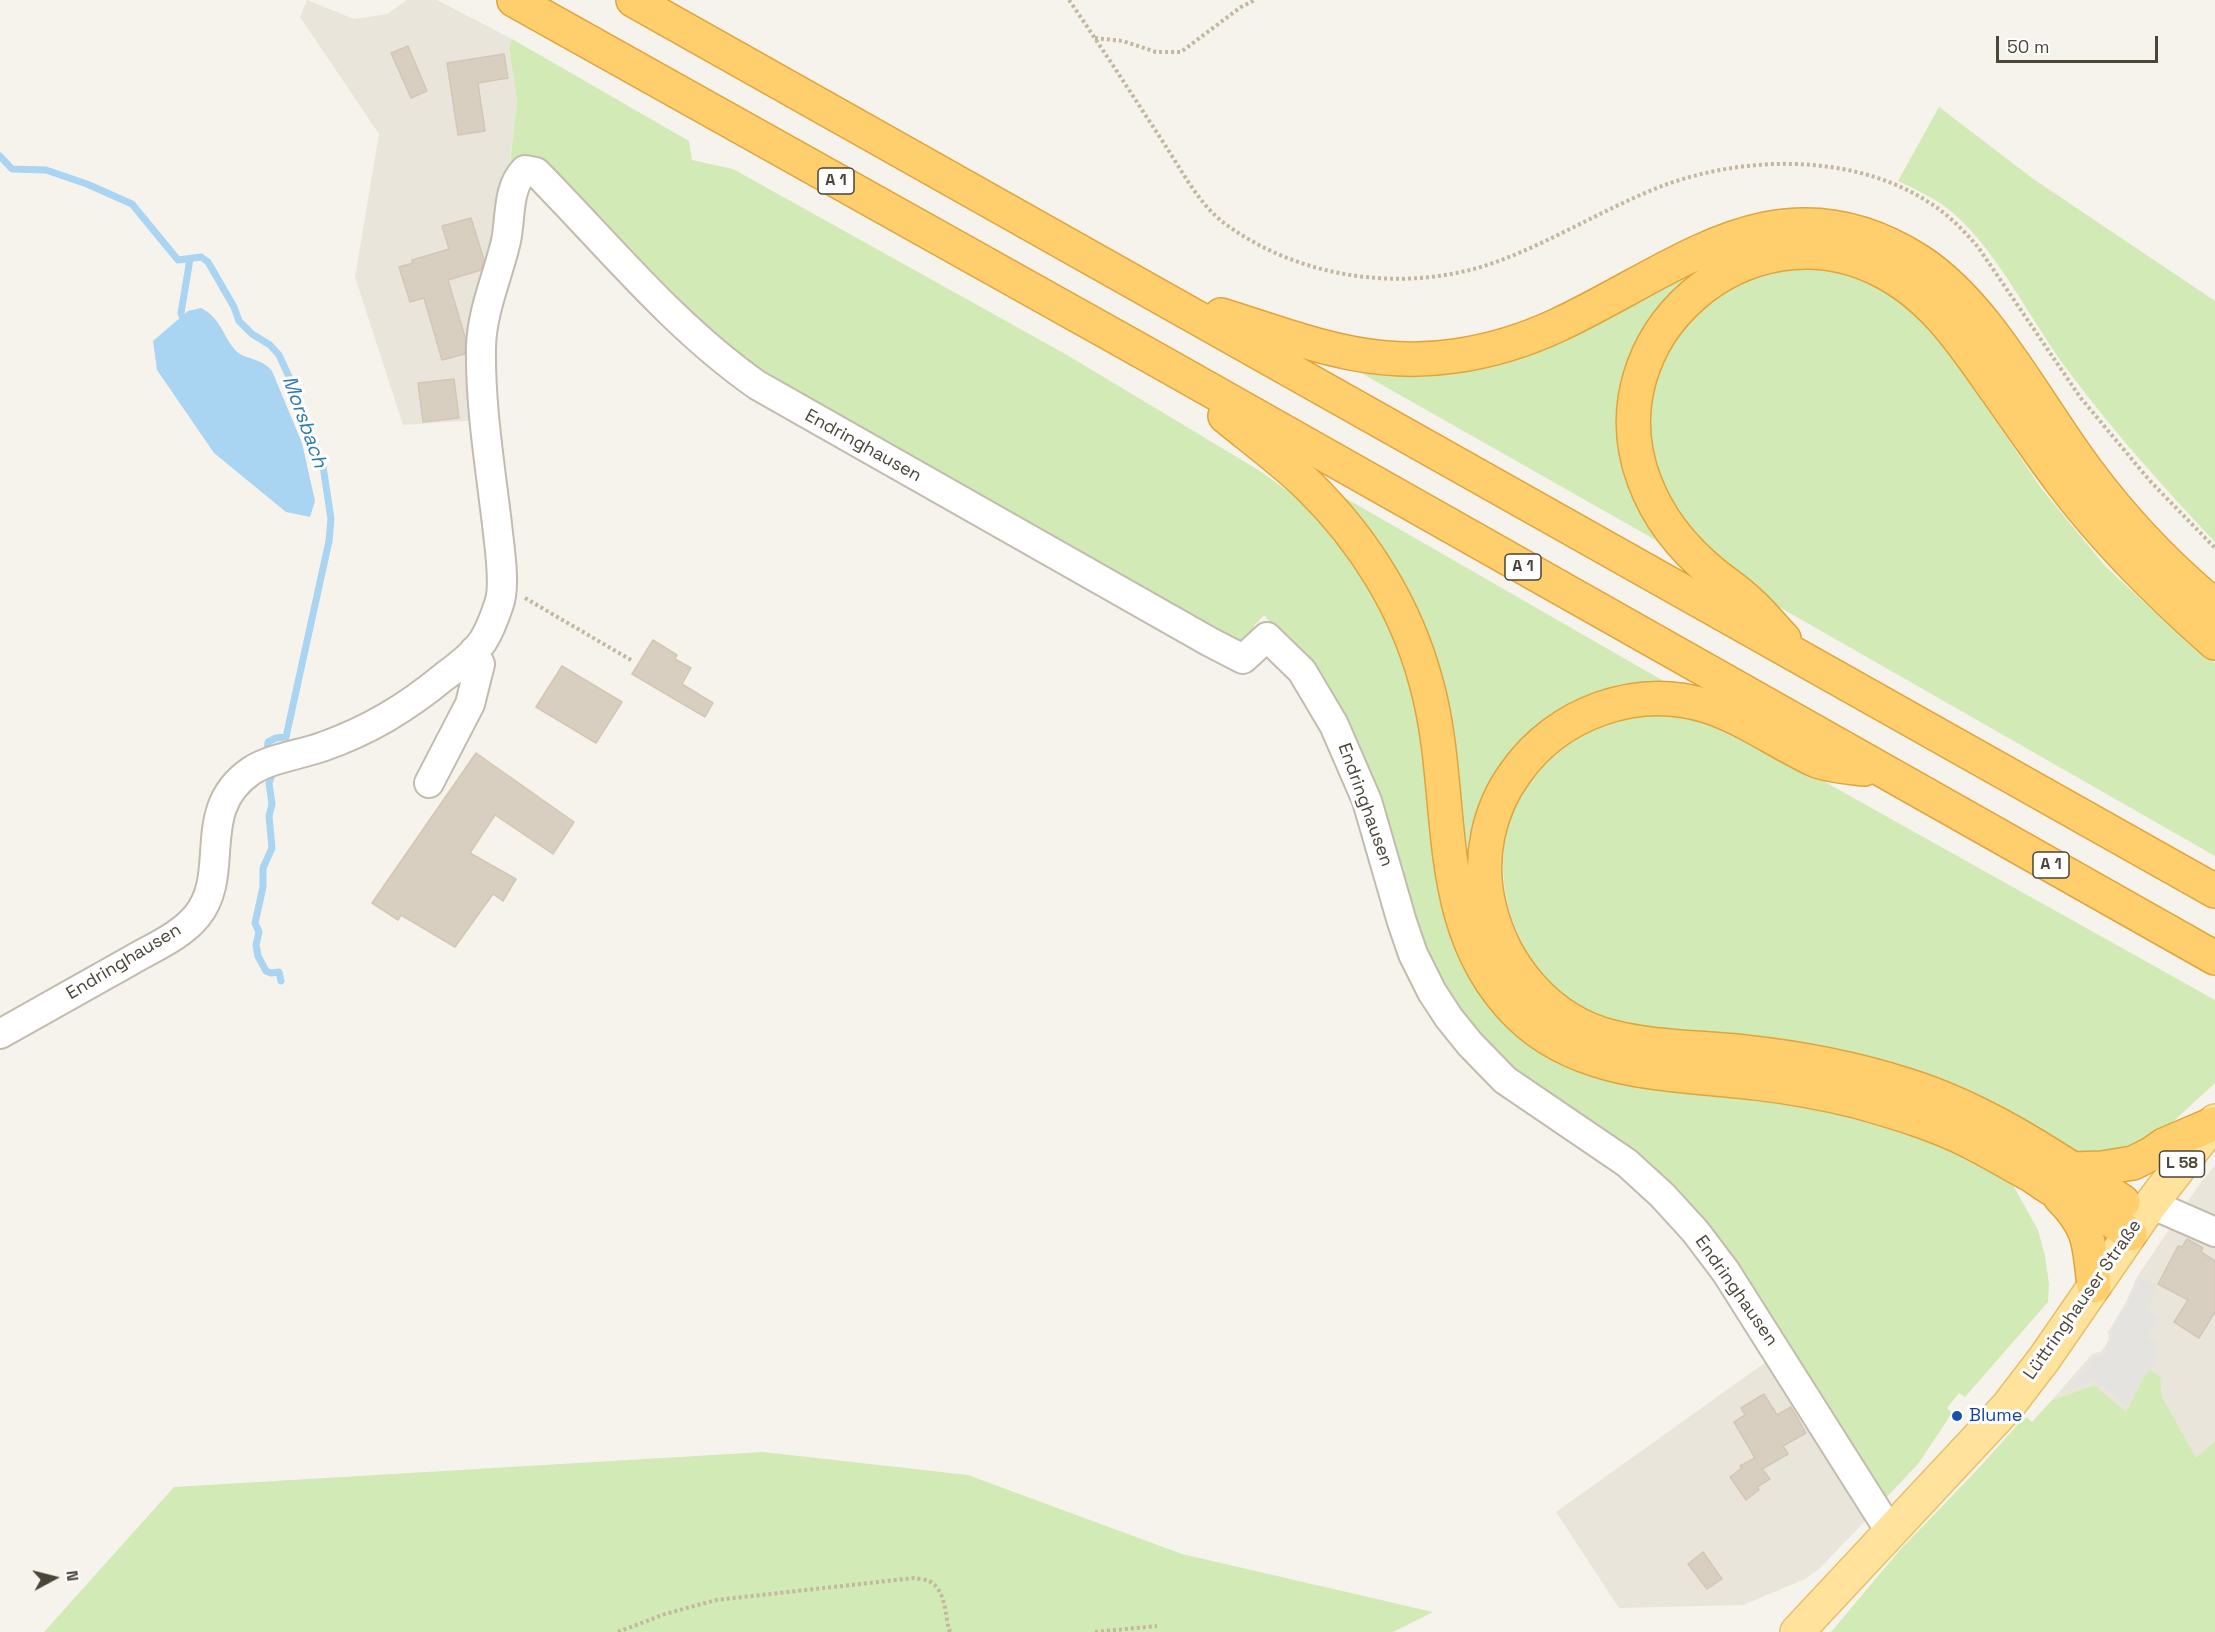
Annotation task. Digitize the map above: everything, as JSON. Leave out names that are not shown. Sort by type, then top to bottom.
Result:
[{"type":"highway","name":"A 1","points":[[514,0],[1159,361],[2215,958]]},
{"type":"highway","points":[[633,0],[2215,891]]},
{"type":"highway","points":[[1159,296],[1340,352],[1395,359],[1453,356],[1503,346],[1554,327],[1680,260],[1735,237],[1775,228],[1800,226],[1861,233],[1887,243],[1921,263],[1965,301],[2005,352],[2087,471],[2122,514],[2165,560],[2215,606]]},
{"type":"highway","points":[[1803,660],[1749,602],[1705,566],[1672,533],[1644,481],[1637,454],[1634,421],[1638,388],[1651,349],[1668,321],[1685,302],[1710,281],[1737,266],[1761,258],[1797,253],[1821,253],[1858,261],[1897,279],[1923,299],[1944,319],[1964,344],[2058,478],[2098,528],[2162,596],[2215,643]]},
{"type":"highway","points":[[1159,361],[1307,484],[1348,529],[1385,584],[1415,644],[1431,701],[1440,759],[1452,878],[1463,919],[1475,952],[1490,981],[1527,1022],[1567,1048],[1610,1065],[1666,1074],[1800,1089],[1883,1110],[1967,1140],[2063,1179],[2141,1218]]},
{"type":"highway","points":[[1887,773],[1818,762],[1718,710],[1683,700],[1628,702],[1609,705],[1580,716],[1551,735],[1528,756],[1504,790],[1493,817],[1486,851],[1486,888],[1493,922],[1501,944],[1531,988],[1561,1013],[1594,1031],[1641,1043],[1788,1057],[1847,1068],[1928,1092],[1981,1117],[2063,1179],[2075,1212],[2085,1229],[2094,1286]]},
{"type":"highway","points":[[2063,1179],[2133,1162],[2214,1122]]},
{"type":"main road","name":"Lüttringhauser Straße","points":[[1806,1622],[2008,1406],[2044,1359],[2141,1218],[2214,1122]]},
{"type":"street","name":"Endringhausen","points":[[0,1035],[166,939],[195,918],[207,901],[212,879],[217,823],[224,802],[238,783],[252,770],[351,736],[397,712],[465,660],[484,640],[501,600],[501,563],[483,393],[481,344],[488,305],[506,239],[511,199],[518,177],[525,170],[536,172],[687,328],[732,368],[775,397],[1243,659],[1267,638],[1302,670],[1321,699],[1353,765],[1367,801],[1413,954],[1432,993],[1449,1018],[1470,1044],[1505,1080],[1627,1163],[1662,1195],[1695,1231],[1726,1272],[1891,1533]]},
{"type":"street","points":[[429,783],[470,704],[480,664],[474,651]]},
{"type":"street","points":[[2141,1218],[2215,1232]]},
{"type":"path","points":[[1069,0],[1196,192],[1222,221]]},
{"type":"path","points":[[1095,37],[1123,41],[1156,52],[1181,52],[1254,0]]},
{"type":"path","points":[[501,584],[631,660]]},
{"type":"path","points":[[618,1632],[665,1614],[716,1600],[914,1578],[929,1581],[939,1591],[944,1602],[949,1630],[952,1632]]},
{"type":"path","points":[[1095,1632],[1157,1626]]},
{"type":"shaded area","points":[[307,0],[354,19],[387,14],[407,0],[437,0],[512,39],[509,50],[517,99],[480,420],[403,425],[355,277],[379,134],[300,17]]},
{"type":"shaded area","points":[[2215,1165],[2215,1481],[2179,1504],[2094,1385],[2052,1400],[2092,1354],[2102,1351],[2109,1339],[2108,1332],[2126,1302],[2137,1277]]},
{"type":"shaded area","points":[[2141,1278],[2157,1286],[2147,1310],[2159,1317],[2147,1337],[2159,1344],[2154,1353],[2158,1356],[2126,1406],[2095,1379],[2066,1391],[2095,1357],[2103,1355],[2113,1340],[2111,1332]]},
{"type":"shaded area","points":[[1770,1359],[1867,1519],[1819,1569],[1805,1579],[1743,1605],[1619,1608],[1556,1512]]},
{"type":"green space","points":[[512,39],[689,141],[692,160],[733,169],[1067,355],[1260,471],[1311,508],[1348,549],[1397,638],[1415,685],[1472,974],[1798,1100],[1951,1147],[2009,1178],[2038,1230],[2049,1284],[2048,1302],[1965,1397],[1959,1393],[1947,1408],[1952,1413],[1918,1464],[1883,1501],[1752,1296],[1518,1078],[1440,990],[1287,641],[1264,615],[1254,626],[1256,634],[1246,646],[759,382],[539,163],[508,182],[517,99],[509,49]]},
{"type":"green space","points":[[1939,107],[2032,178],[2215,301],[2215,542],[2103,416],[2055,353],[2000,268],[1970,229],[1940,203],[1898,181]]},
{"type":"green space","points":[[1776,237],[1954,318],[1777,246],[1635,364],[1675,551],[1340,361],[1382,367],[1637,292]]},
{"type":"green space","points":[[1753,269],[1832,269],[1888,290],[1924,320],[1966,377],[2041,488],[2105,566],[2165,622],[2215,663],[2215,856],[1746,588],[1716,565],[1659,494],[1644,412],[1682,317]]},
{"type":"green space","points":[[1340,495],[1681,691],[1627,693],[1603,698],[1582,707],[1561,718],[1542,732],[1504,771],[1495,785],[1487,800],[1478,833],[1476,885],[1488,935],[1504,967],[1518,986],[1543,1011],[1571,1030],[1602,1042],[1634,1050],[1787,1066],[1853,1079],[1902,1093],[1899,1105],[1799,1079],[1643,1062],[1619,1057],[1574,1041],[1529,1011],[1498,974],[1477,930],[1464,882],[1445,729],[1435,681],[1418,631],[1382,563],[1336,499]]},
{"type":"green space","points":[[1688,713],[1816,777],[2215,1000],[2215,1083],[2150,1143],[2098,1159],[1632,1031],[1575,1007],[1542,973],[1521,940],[1508,904],[1503,866],[1507,829],[1521,795],[1544,763],[1578,737],[1618,720],[1659,714]]},
{"type":"green space","points":[[2148,1369],[2160,1377],[2162,1397],[2196,1458],[2215,1441],[2215,1632],[1831,1632],[1899,1551],[2021,1421],[2027,1417],[2032,1422],[2052,1400],[2094,1385],[2126,1412]]},
{"type":"green space","points":[[763,1452],[968,1475],[1182,1554],[1433,1612],[1393,1632],[44,1632],[174,1487]]},
{"type":"water","points":[[201,308],[213,317],[236,351],[263,363],[272,371],[302,443],[315,501],[310,517],[286,512],[214,453],[157,370],[153,341],[188,311]]},
{"type":"building","points":[[408,46],[427,91],[411,98],[391,53]]},
{"type":"building","points":[[504,54],[508,78],[478,83],[485,131],[458,135],[447,63]]},
{"type":"building","points":[[471,218],[484,260],[481,270],[448,280],[465,337],[465,354],[442,360],[424,298],[410,302],[399,267],[413,263],[412,260],[449,249],[442,226]]},
{"type":"building","points":[[454,379],[459,418],[423,422],[418,383]]},
{"type":"building","points":[[653,640],[677,655],[675,659],[691,668],[682,684],[713,703],[705,717],[632,674]]},
{"type":"building","points":[[562,666],[622,702],[596,743],[536,707]]},
{"type":"building","points":[[476,753],[574,822],[553,854],[495,815],[470,853],[516,879],[503,901],[493,894],[455,947],[401,915],[398,920],[372,903]]},
{"type":"building","points":[[2187,1239],[2203,1248],[2201,1252],[2215,1261],[2215,1312],[2199,1338],[2174,1322],[2188,1300],[2158,1284],[2178,1246],[2182,1247]]},
{"type":"building","points":[[1764,1394],[1777,1415],[1791,1407],[1806,1433],[1783,1446],[1788,1454],[1762,1469],[1770,1479],[1757,1487],[1759,1490],[1746,1500],[1730,1477],[1742,1468],[1740,1466],[1755,1458],[1734,1422],[1745,1415],[1741,1408]]},
{"type":"building","points":[[1703,1552],[1722,1579],[1707,1589],[1688,1564]]},
{"type":"waterway","name":"Morsbach","points":[[0,156],[12,169],[46,170],[87,184],[132,204],[178,260],[201,257],[208,262],[234,307],[239,321],[279,355],[290,379],[323,466],[331,519],[329,541],[286,737],[268,742],[267,753]]},
{"type":"waterway","name":"Morsbach","points":[[182,316],[190,259]]},
{"type":"waterway","name":"Morsbach","points":[[272,775],[269,783],[272,804],[269,816],[272,848],[263,868],[263,887],[255,923],[259,932],[256,945],[258,956],[266,971],[279,972],[281,981]]},
{"type":"place","name":"Blume","points":[[1957,1416]]}]
